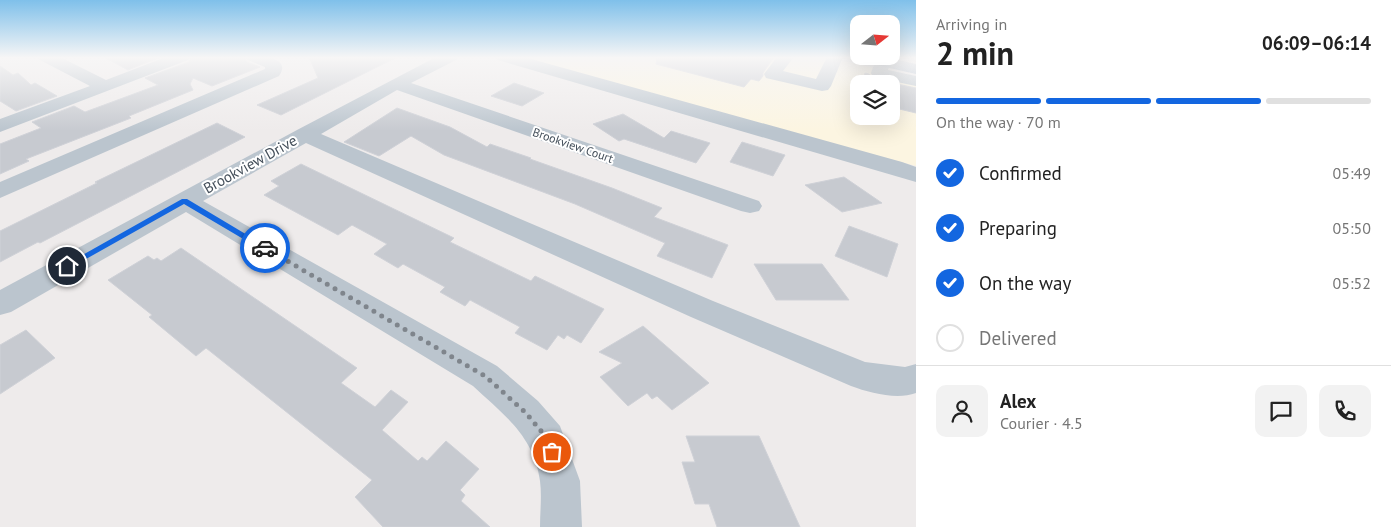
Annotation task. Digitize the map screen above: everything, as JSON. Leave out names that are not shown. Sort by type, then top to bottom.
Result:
[{"type":"street","points":[[95,82],[104,86]]},
{"type":"street","points":[[0,126],[116,82]]},
{"type":"street","points":[[0,192],[251,82]]},
{"type":"street","name":"Brookview Drive","points":[[0,304],[400,82]]},
{"type":"street","points":[[589,82],[894,166],[916,175]]},
{"type":"street","points":[[804,82],[822,86],[824,82]]},
{"type":"street","name":"Brookview Court","points":[[396,84],[750,206]]},
{"type":"street","points":[[304,134],[693,305],[862,376],[906,382],[916,378]]},
{"type":"street","points":[[184,201],[485,376],[525,412],[547,438],[560,481],[560,527]]},
{"type":"shaded area","points":[[595,82],[850,82],[850,125],[900,125],[900,82],[916,82],[916,166]]},
{"type":"building","points":[[0,82],[27,82],[31,85],[35,83],[57,96],[16,111],[0,101]]},
{"type":"building","points":[[152,82],[191,82],[190,84],[193,90],[129,116],[131,118],[26,159],[29,161],[0,174],[0,144],[41,128],[32,122],[74,106],[85,112],[158,85]]},
{"type":"building","points":[[202,82],[223,82],[212,86]]},
{"type":"building","points":[[310,82],[348,82],[281,115],[257,105]]},
{"type":"building","points":[[723,82],[749,82],[744,87]]},
{"type":"building","points":[[514,83],[544,93],[522,106],[491,96]]},
{"type":"building","points":[[900,85],[916,88],[916,113],[900,109]]},
{"type":"building","points":[[397,108],[450,127],[487,147],[490,144],[531,158],[662,208],[654,217],[728,245],[712,278],[657,256],[665,243],[575,204],[444,155],[411,136],[379,156],[344,142]]},
{"type":"building","points":[[623,114],[664,138],[671,131],[710,143],[696,163],[624,139],[619,141],[593,124]]},
{"type":"building","points":[[217,123],[245,137],[0,262],[0,231],[97,183],[95,182]]},
{"type":"building","points":[[742,142],[785,155],[773,176],[730,162]]},
{"type":"building","points":[[301,164],[454,238],[450,242],[531,281],[535,276],[604,309],[581,343],[567,335],[564,339],[558,335],[547,350],[515,333],[520,327],[470,300],[465,306],[440,292],[445,287],[403,264],[398,268],[374,254],[387,244],[352,225],[338,235],[264,195],[279,186],[271,181]]},
{"type":"building","points":[[844,177],[882,203],[842,212],[805,185]]},
{"type":"building","points":[[849,226],[898,244],[887,277],[835,256]]},
{"type":"building","points":[[181,248],[357,368],[341,383],[375,407],[391,390],[408,402],[382,430],[418,461],[422,457],[427,461],[446,441],[479,469],[460,490],[465,495],[461,501],[490,527],[383,527],[355,497],[372,480],[206,348],[196,356],[149,317],[152,315],[108,280],[148,256],[154,260],[157,258],[161,261]]},
{"type":"building","points":[[754,264],[822,264],[849,300],[776,300]]},
{"type":"building","points":[[643,326],[709,383],[672,410],[657,396],[652,399],[647,393],[628,406],[600,377],[622,363],[599,352]]},
{"type":"building","points":[[26,330],[55,358],[0,394],[0,345]]},
{"type":"building","points":[[686,436],[759,436],[800,527],[717,527],[709,504],[695,504],[682,462],[695,462]]},
{"type":"way so far","points":[[265,248],[485,376],[525,412],[547,438],[552,452]]},
{"type":"route","points":[[67,266],[184,201],[265,248]]}]
